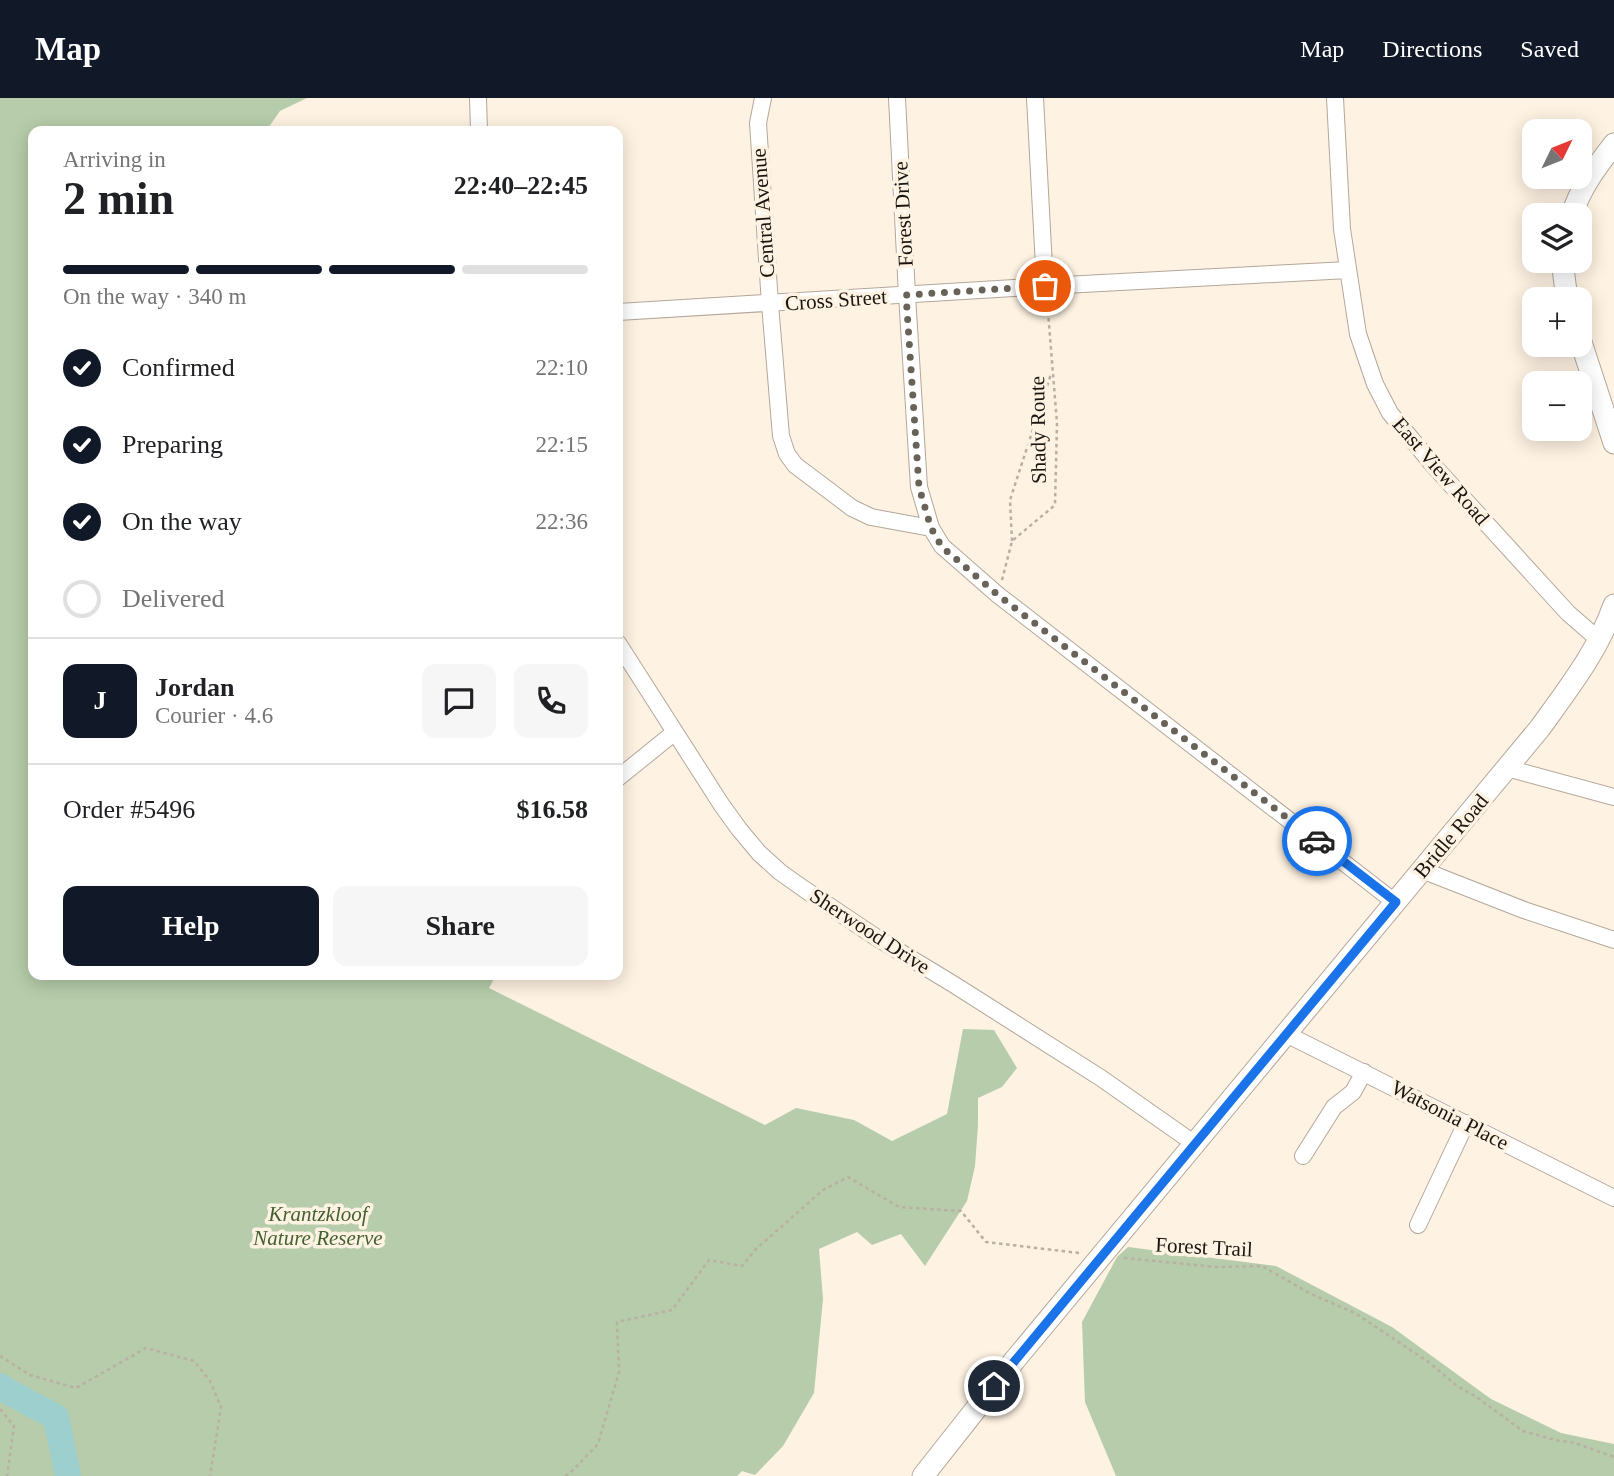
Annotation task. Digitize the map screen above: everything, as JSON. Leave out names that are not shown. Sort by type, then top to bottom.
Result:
[{"type":"main road","points":[[1577,203],[1598,164],[1614,144]]},
{"type":"main road","points":[[1586,357],[1614,443]]},
{"type":"main road","name":"Bridle Road","points":[[923,1476],[1001,1376],[1540,728],[1599,640],[1614,606]]},
{"type":"street","points":[[478,98],[479,126]]},
{"type":"street","name":"Central Avenue","points":[[763,98],[758,123],[770,304],[781,436],[787,454],[796,465],[852,508],[871,517],[931,528]]},
{"type":"street","name":"Forest Drive","points":[[897,98],[906,295],[919,487],[931,528],[942,547],[998,595],[1396,902]]},
{"type":"street","points":[[1035,98],[1045,286]]},
{"type":"street","name":"East View Road","points":[[1335,98],[1342,229],[1358,334],[1375,384],[1390,413],[1433,465],[1568,613],[1599,640]]},
{"type":"street","name":"Cross Street","points":[[623,312],[1348,270]]},
{"type":"street","name":"Sherwood Drive","points":[[623,651],[739,829],[780,872],[877,938],[1101,1078],[1195,1144]]},
{"type":"street","points":[[623,774],[675,732]]},
{"type":"street","points":[[1507,768],[1614,797]]},
{"type":"street","points":[[1422,870],[1524,910],[1614,940]]},
{"type":"street","name":"Watsonia Place","points":[[1286,1034],[1614,1198]]},
{"type":"street","points":[[1303,1156],[1334,1107],[1353,1092],[1364,1072]]},
{"type":"street","points":[[1418,1225],[1466,1123]]},
{"type":"path","name":"Shady Route","points":[[1012,541],[1055,505],[1057,423],[1045,286]]},
{"type":"path","points":[[998,595],[1012,541],[1010,500],[1052,370]]},
{"type":"path","name":"Forest Trail","points":[[565,1476],[598,1444],[620,1372],[617,1322],[672,1310],[709,1260],[742,1266],[756,1249],[823,1190],[848,1177],[899,1207],[961,1211],[986,1242],[1216,1267],[1262,1266],[1311,1294],[1355,1313],[1430,1363],[1457,1386],[1523,1431],[1575,1443],[1614,1457]]},
{"type":"path","points":[[0,1356],[30,1375],[76,1388],[146,1348],[194,1361],[211,1381],[221,1407],[210,1476]]},
{"type":"path","points":[[0,1409],[13,1426],[7,1476]]},
{"type":"green space","name":"Krantzkloof Nature Reserve","points":[[0,98],[307,98],[280,111],[270,126],[28,126],[28,980],[493,980],[489,988],[765,1125],[796,1108],[854,1120],[892,1141],[947,1114],[963,1029],[994,1030],[1017,1068],[1002,1087],[978,1098],[975,1166],[967,1201],[925,1266],[901,1234],[872,1245],[857,1232],[819,1249],[823,1299],[814,1393],[783,1446],[755,1475],[742,1471],[737,1476],[0,1476]]},
{"type":"green space","points":[[1128,1247],[1276,1266],[1392,1327],[1491,1399],[1561,1433],[1614,1444],[1614,1476],[1116,1476],[1085,1402],[1082,1322],[1117,1257]]},
{"type":"waterway","points":[[0,1386],[56,1417],[68,1476]]},
{"type":"way so far","points":[[1045,286],[906,295],[919,487],[931,528],[942,547],[998,595],[1317,841]]},
{"type":"route","points":[[994,1386],[1396,902],[1317,841]]}]
